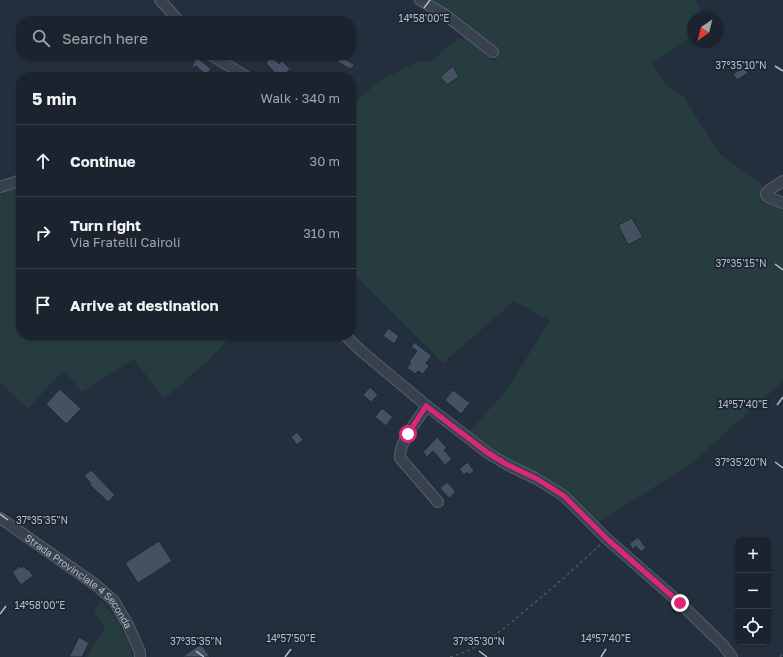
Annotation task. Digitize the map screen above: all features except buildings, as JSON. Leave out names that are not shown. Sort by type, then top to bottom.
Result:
[{"type":"street","points":[[160,0],[175,16]]},
{"type":"street","points":[[420,0],[444,14],[492,52]]},
{"type":"street","points":[[219,60],[239,72]]},
{"type":"street","points":[[783,181],[769,190],[766,194],[768,197],[783,203]]},
{"type":"street","points":[[0,187],[16,182]]},
{"type":"street","points":[[350,340],[426,406],[488,453],[506,464],[537,479],[564,496],[607,539],[680,603],[723,645],[732,657]]},
{"type":"street","points":[[426,406],[400,450],[400,458],[438,502]]},
{"type":"street","name":"Strada Provinciale 4 Seconda","points":[[0,518],[96,585],[114,601],[128,625],[140,652],[140,657]]},
{"type":"path","points":[[450,657],[467,652],[491,639],[556,586],[607,539]]},
{"type":"path","points":[[780,657],[783,653]]},
{"type":"green space","points":[[425,0],[696,0],[701,12],[687,12],[687,40],[652,63],[666,86],[684,97],[720,154],[765,187],[762,193],[783,206],[783,381],[692,463],[599,522],[560,489],[542,478],[543,474],[540,472],[538,474],[510,462],[469,432],[505,392],[550,321],[514,301],[443,363],[356,276],[356,102],[379,81],[421,60],[430,62],[458,38],[462,40],[465,36],[494,61],[498,52],[481,41],[483,37],[480,35],[476,36]]},
{"type":"green space","points":[[16,186],[16,340],[227,340],[210,359],[164,399],[134,359],[82,392],[64,370],[28,408],[0,383],[0,193]]},
{"type":"green space","points":[[101,600],[120,627],[133,657],[87,657],[105,627],[94,611]]},
{"type":"route","points":[[408,434],[426,406],[488,453],[506,464],[537,479],[564,496],[607,539],[680,603]]}]
